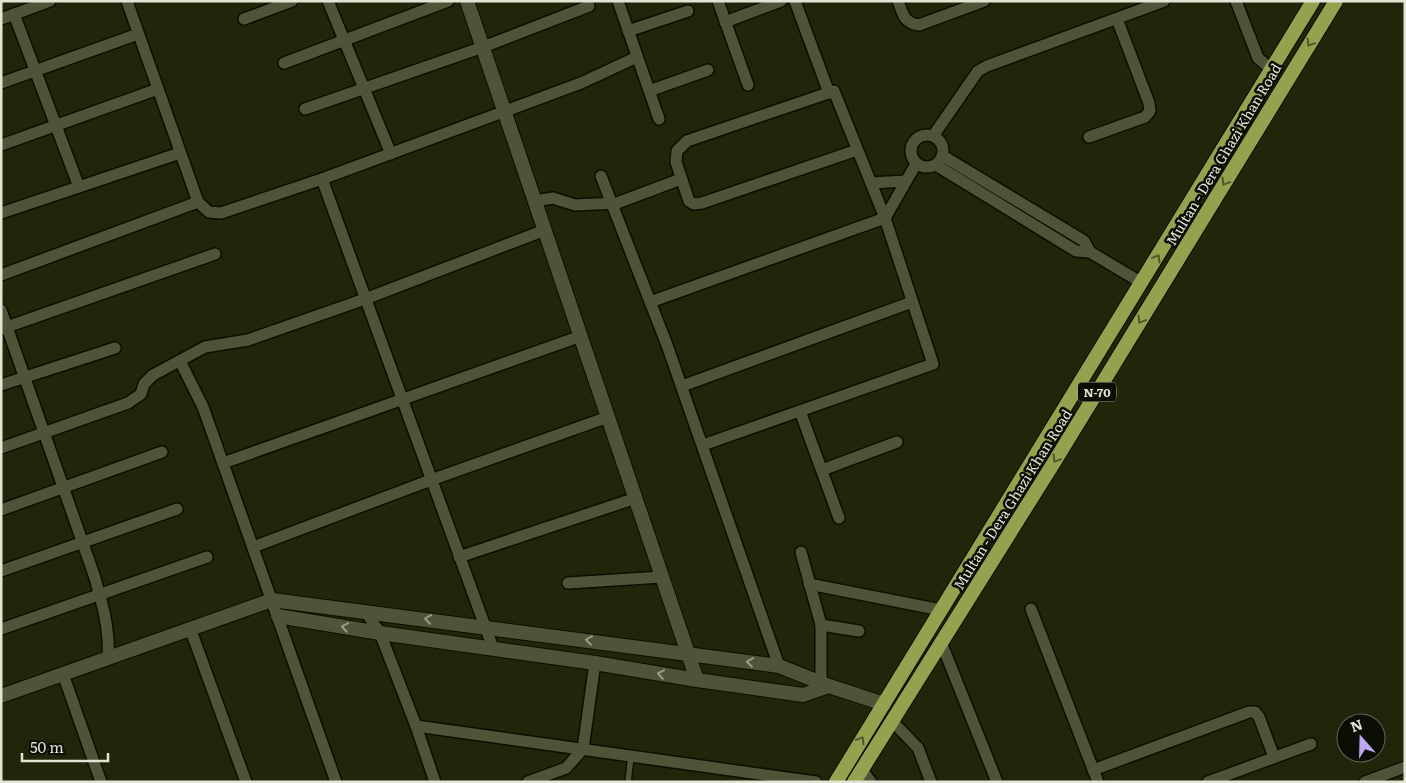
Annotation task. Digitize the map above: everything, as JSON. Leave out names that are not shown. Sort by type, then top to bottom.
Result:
[{"type":"highway","name":"Multan - Dera Ghazi Khan Road","points":[[836,782],[1314,1]]},
{"type":"highway","name":"Multan - Dera Ghazi Khan Road","points":[[858,776],[1112,368],[1336,1]]},
{"type":"highway","points":[[1095,358],[1112,368]]},
{"type":"street","points":[[1,18],[50,1]]},
{"type":"street","points":[[127,1],[198,202],[209,212],[221,213],[322,179],[581,83],[638,57]]},
{"type":"street","points":[[244,19],[292,1]]},
{"type":"street","points":[[328,1],[391,154]]},
{"type":"street","points":[[284,63],[448,1]]},
{"type":"street","points":[[467,1],[697,680]]},
{"type":"street","points":[[618,1],[659,119]]},
{"type":"street","points":[[718,1],[748,85]]},
{"type":"street","points":[[725,22],[781,1]]},
{"type":"street","points":[[795,1],[829,93]]},
{"type":"street","points":[[898,1],[905,19],[911,24],[919,25],[984,1]]},
{"type":"street","points":[[933,136],[978,71],[987,66],[1164,1]]},
{"type":"street","points":[[1236,1],[1258,58],[1272,70]]},
{"type":"street","points":[[305,109],[483,47],[589,6]]},
{"type":"street","points":[[628,31],[688,12]]},
{"type":"street","points":[[14,14],[79,187]]},
{"type":"street","points":[[1089,136],[1145,116],[1150,112],[1149,103],[1117,19]]},
{"type":"street","points":[[1,83],[138,34]]},
{"type":"street","points":[[649,91],[708,70]]},
{"type":"street","points":[[1,145],[158,90]]},
{"type":"street","points":[[703,445],[933,364],[885,218],[834,91],[687,141],[677,151],[676,162],[689,201],[694,204],[702,203],[857,150]]},
{"type":"street","points":[[920,136],[933,136],[942,144],[939,161],[929,168],[916,164],[912,159],[911,146],[920,136]]},
{"type":"street","points":[[1,213],[180,153]]},
{"type":"street","points":[[939,161],[1084,241],[1090,252],[1142,283]]},
{"type":"street","points":[[650,302],[885,218],[916,164]]},
{"type":"street","points":[[601,176],[682,386],[779,666]]},
{"type":"street","points":[[322,179],[492,648]]},
{"type":"street","points":[[535,201],[553,198],[575,205],[611,204],[681,179]]},
{"type":"street","points":[[870,183],[906,182]]},
{"type":"street","points":[[1,275],[198,202]]},
{"type":"street","points":[[1,448],[128,403],[141,394],[144,384],[153,375],[205,347],[248,340],[545,230]]},
{"type":"street","points":[[4,328],[215,254]]},
{"type":"street","points":[[682,386],[912,302]]},
{"type":"street","points":[[1,310],[4,328],[24,376],[100,596],[109,641],[108,658]]},
{"type":"street","points":[[223,464],[581,336]]},
{"type":"street","points":[[1,385],[115,348]]},
{"type":"street","points":[[180,360],[203,407],[336,782]]},
{"type":"street","points":[[800,411],[839,518]]},
{"type":"street","points":[[253,547],[431,480],[608,418]]},
{"type":"street","points":[[822,470],[897,442]]},
{"type":"street","points":[[1,510],[162,452]]},
{"type":"street","points":[[459,557],[636,498]]},
{"type":"street","points":[[1,571],[177,509]]},
{"type":"street","points":[[801,552],[821,625],[825,684]]},
{"type":"street","points":[[1,629],[100,596],[207,557]]},
{"type":"street","points":[[568,583],[662,577]]},
{"type":"street","points":[[810,584],[941,610]]},
{"type":"street","points":[[1,696],[272,600],[484,626],[779,666],[884,704]]},
{"type":"street","points":[[1031,609],[1098,782]]},
{"type":"street","points":[[366,611],[380,634],[416,726],[435,782]]},
{"type":"street","points":[[278,616],[380,634],[492,648],[803,695],[825,684]]},
{"type":"street","points":[[821,625],[859,631]]},
{"type":"street","points":[[190,628],[246,782]]},
{"type":"street","points":[[941,642],[997,782]]},
{"type":"street","points":[[528,782],[566,768],[583,750],[595,663]]},
{"type":"street","points":[[63,674],[101,782]]},
{"type":"street","points":[[1093,770],[1249,712],[1255,712],[1259,717],[1274,757]]},
{"type":"street","points":[[892,722],[918,748],[931,782]]},
{"type":"street","points":[[416,726],[816,782]]},
{"type":"street","points":[[1208,782],[1311,744]]},
{"type":"street","points":[[1365,782],[1405,767]]},
{"type":"street","points":[[858,776],[871,782]]},
{"type":"lane","points":[[628,782],[631,756]]}]
